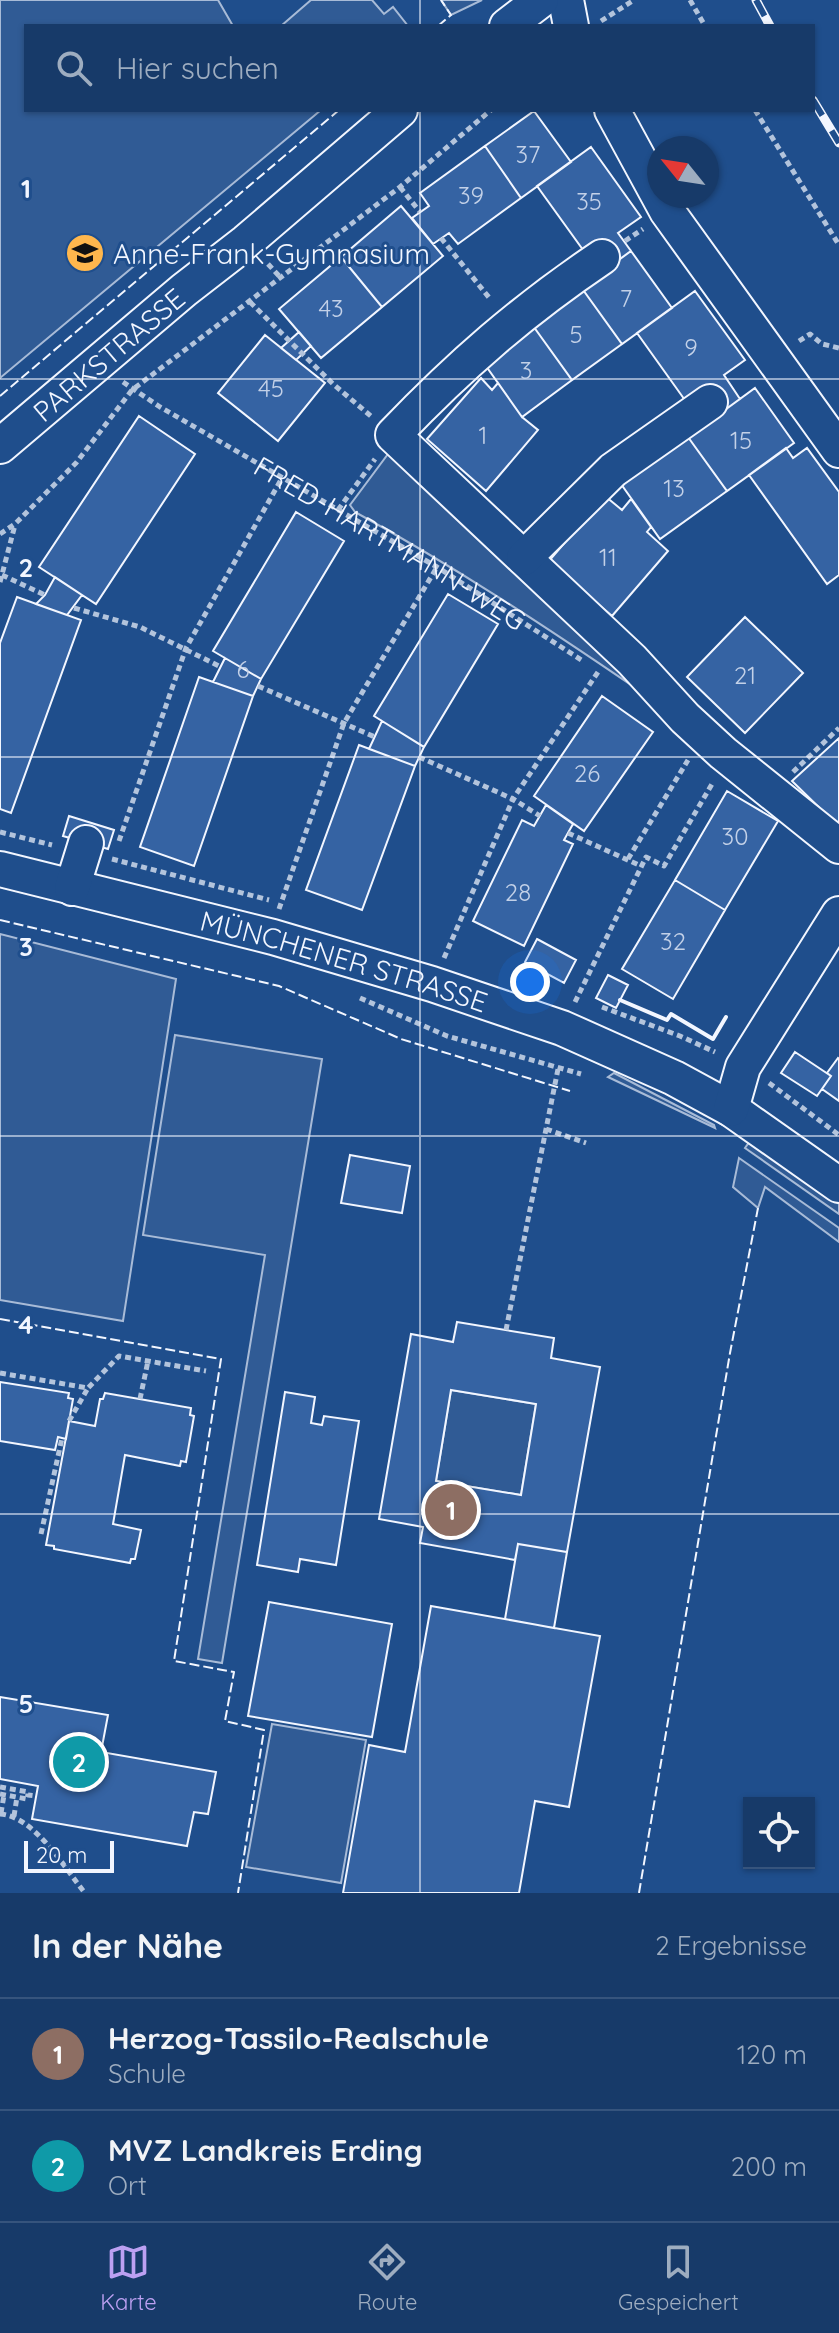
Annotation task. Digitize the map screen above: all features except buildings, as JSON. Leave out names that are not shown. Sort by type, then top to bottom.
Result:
[{"type":"street","points":[[510,24],[541,0]]},
{"type":"street","points":[[566,0],[571,24]]},
{"type":"street","name":"PARKSTRASSE","points":[[0,446],[398,112]]},
{"type":"street","points":[[613,112],[667,211],[839,450]]},
{"type":"street","points":[[393,435],[451,375],[509,323],[602,257]]},
{"type":"street","points":[[524,558],[613,470],[710,402]]},
{"type":"street","name":"FRED-HARTMANN-WEG","points":[[393,435],[632,660],[703,735],[839,846]]},
{"type":"street","points":[[86,843],[87,892]]},
{"type":"street","name":"MÜNCHENER STRASSE","points":[[0,869],[273,937],[432,984],[562,1028],[674,1078],[731,1109],[839,1185]]},
{"type":"street","points":[[731,1109],[743,1067],[839,914]]},
{"type":"path","points":[[597,24],[634,0]]},
{"type":"path","points":[[690,0],[704,24]]},
{"type":"path","points":[[0,534],[15,524],[76,463],[132,390],[400,187],[489,112]]},
{"type":"path","points":[[756,112],[839,245]]},
{"type":"path","points":[[400,187],[420,212]]},
{"type":"path","points":[[441,238],[509,323]]},
{"type":"path","points":[[250,302],[333,384],[393,435],[338,510]]},
{"type":"path","points":[[810,334],[822,344],[839,348]]},
{"type":"path","name":"FRED-HARTMANN-WEG","points":[[101,362],[132,390],[437,567],[585,662]]},
{"type":"path","points":[[87,892],[186,648],[282,478]]},
{"type":"path","points":[[0,582],[15,524]]},
{"type":"path","points":[[273,937],[280,903],[344,723],[437,567]]},
{"type":"path","points":[[2,575],[45,595]]},
{"type":"path","points":[[74,608],[140,627],[221,667]]},
{"type":"path","points":[[432,984],[513,799],[598,671],[610,678]]},
{"type":"path","points":[[258,686],[375,737]]},
{"type":"path","points":[[772,792],[839,728]]},
{"type":"path","points":[[628,859],[703,735]]},
{"type":"path","points":[[419,757],[513,799],[540,816]]},
{"type":"path","points":[[562,1028],[646,857],[664,866],[728,757]]},
{"type":"path","points":[[568,833],[641,866]]},
{"type":"path","points":[[355,996],[447,1036],[591,1077]]},
{"type":"path","points":[[506,1330],[558,1069]]},
{"type":"path","points":[[546,1129],[586,1143]]},
{"type":"path","points":[[69,1421],[88,1388],[119,1356],[206,1371]]},
{"type":"path","points":[[140,1399],[148,1361]]},
{"type":"path","points":[[0,1373],[88,1388]]},
{"type":"path","points":[[41,1534],[62,1438]]},
{"type":"path","points":[[0,1787],[36,1796]]},
{"type":"path","points":[[28,1795],[27,1799],[2,1794],[0,1813],[14,1816],[35,1831],[85,1893]]},
{"type":"path","points":[[14,1816],[17,1797]]},
{"type":"shaded area","name":"Anne-Frank-Gymnasium","points":[[0,0],[218,0],[232,24],[24,24],[24,112],[319,112],[0,378]]},
{"type":"shaded area","points":[[311,0],[372,0],[384,14],[393,7],[406,24],[283,24]]},
{"type":"shaded area","points":[[441,0],[482,0],[451,15]]},
{"type":"shaded area","points":[[391,450],[646,681],[634,687],[497,596],[355,512],[350,505]]},
{"type":"shaded area","points":[[0,934],[176,979],[123,1321],[0,1300]]},
{"type":"shaded area","points":[[175,1035],[322,1059],[222,1663],[198,1659],[265,1255],[143,1235]]},
{"type":"shaded area","points":[[614,1073],[714,1125],[715,1128],[608,1077]]},
{"type":"shaded area","points":[[750,1141],[839,1204],[839,1214],[745,1148]]},
{"type":"shaded area","points":[[739,1158],[839,1228],[839,1242],[765,1187],[758,1208],[733,1187]]},
{"type":"shaded area","points":[[451,1390],[536,1404],[521,1495],[436,1481]]},
{"type":"shaded area","points":[[272,1724],[366,1740],[341,1883],[246,1867]]},
{"type":"railway","points":[[756,0],[769,24]]},
{"type":"railway","points":[[815,103],[839,143]]},
{"type":"fence","points":[[440,24],[451,15],[441,0]]},
{"type":"fence","points":[[0,396],[337,112]]},
{"type":"fence","points":[[0,920],[279,986],[401,1039],[570,1091]]},
{"type":"fence","points":[[639,1893],[730,1353],[758,1208]]},
{"type":"fence","points":[[0,1319],[221,1359],[174,1661],[234,1672],[225,1721],[264,1730],[238,1893]]},
{"type":"wall","points":[[620,1000],[667,1020],[671,1014],[713,1039],[726,1017]]},
{"type":"place","name":"Anne-Frank-Gymnasium","points":[[85,253]]},
{"type":"place","name":"Herzog-Tassilo-Realschule","points":[[451,1510]]},
{"type":"place","name":"MVZ Landkreis Erding","points":[[79,1762]]}]
